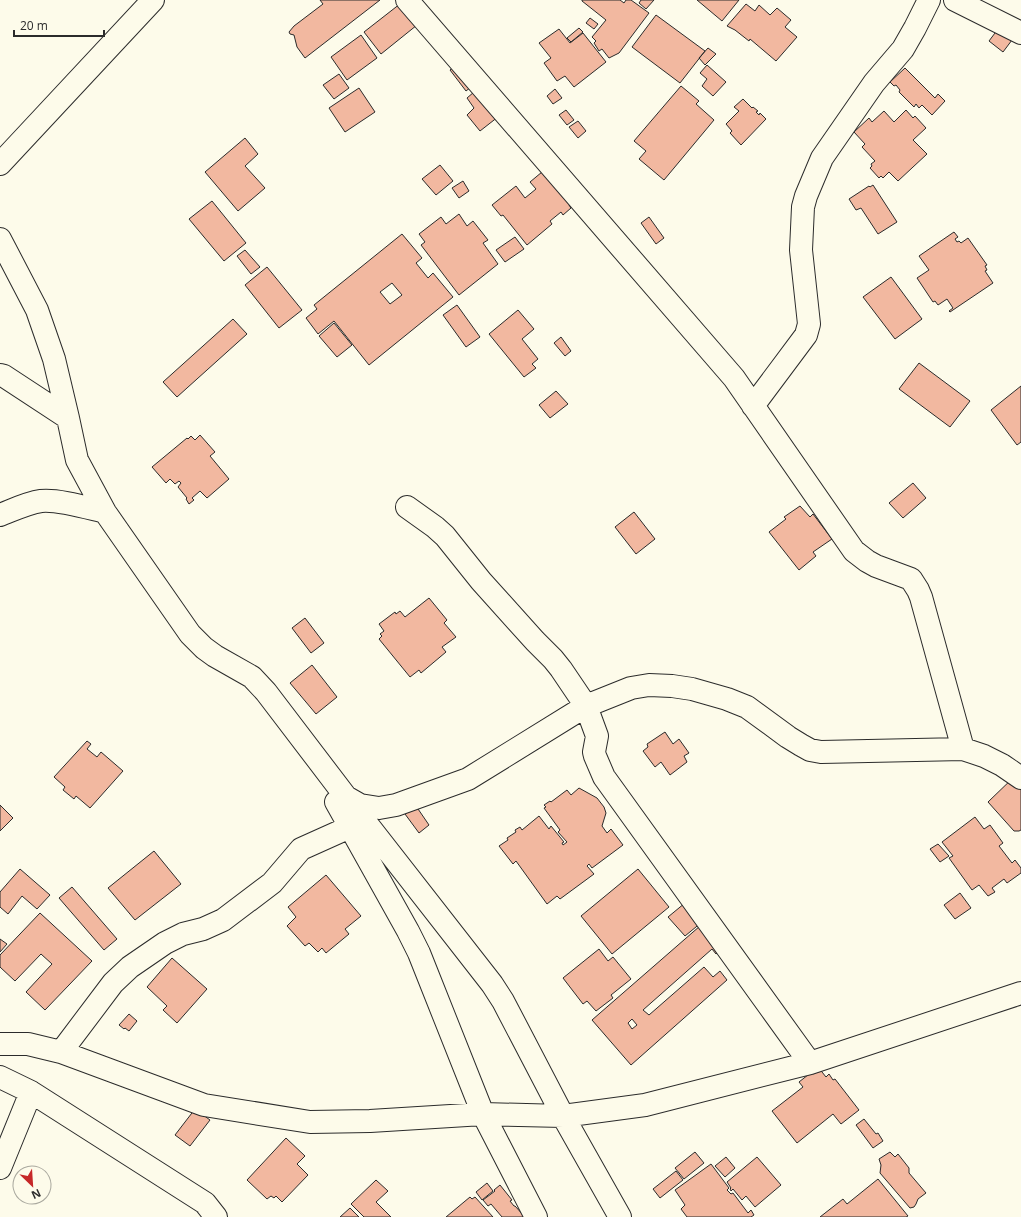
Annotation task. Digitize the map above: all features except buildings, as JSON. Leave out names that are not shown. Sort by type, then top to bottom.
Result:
[{"type":"street","points":[[0,164],[153,0]]},
{"type":"street","points":[[407,0],[734,378],[854,552],[876,566],[911,579],[918,590],[963,750]]},
{"type":"street","points":[[753,406],[806,335],[809,324],[801,250],[803,207],[819,164],[874,83],[903,50],[929,0]]},
{"type":"street","points":[[954,0],[1021,33]]},
{"type":"street","points":[[0,239],[37,310],[54,359],[77,460],[105,512],[190,634],[204,648],[215,656],[252,677],[266,692],[492,984],[620,1217]]},
{"type":"street","points":[[0,375],[4,376],[68,418]]},
{"type":"street","points":[[0,515],[25,505],[41,501],[53,501],[105,512]]},
{"type":"street","points":[[407,507],[445,536],[482,581],[553,659],[586,706],[597,736],[594,752],[595,756],[604,777],[810,1063]]},
{"type":"street","points":[[346,797],[360,805],[379,808],[396,805],[468,779],[586,706],[631,688],[649,685],[672,686],[699,691],[727,699],[747,707],[788,737],[810,750],[821,752],[963,750],[984,756],[1002,765],[1021,778]]},
{"type":"street","points":[[299,735],[408,931],[422,960],[483,1114],[536,1217]]},
{"type":"street","points":[[61,1052],[113,983],[130,967],[171,940],[183,934],[203,929],[219,922],[272,883],[301,849],[350,827]]},
{"type":"street","points":[[0,1044],[28,1044],[61,1052],[204,1105],[310,1122],[370,1121],[483,1114],[564,1116],[645,1105],[810,1063],[1021,993]]},
{"type":"street","points":[[0,1077],[31,1092],[205,1203],[216,1217]]},
{"type":"street","points":[[0,1168],[31,1092]]}]
